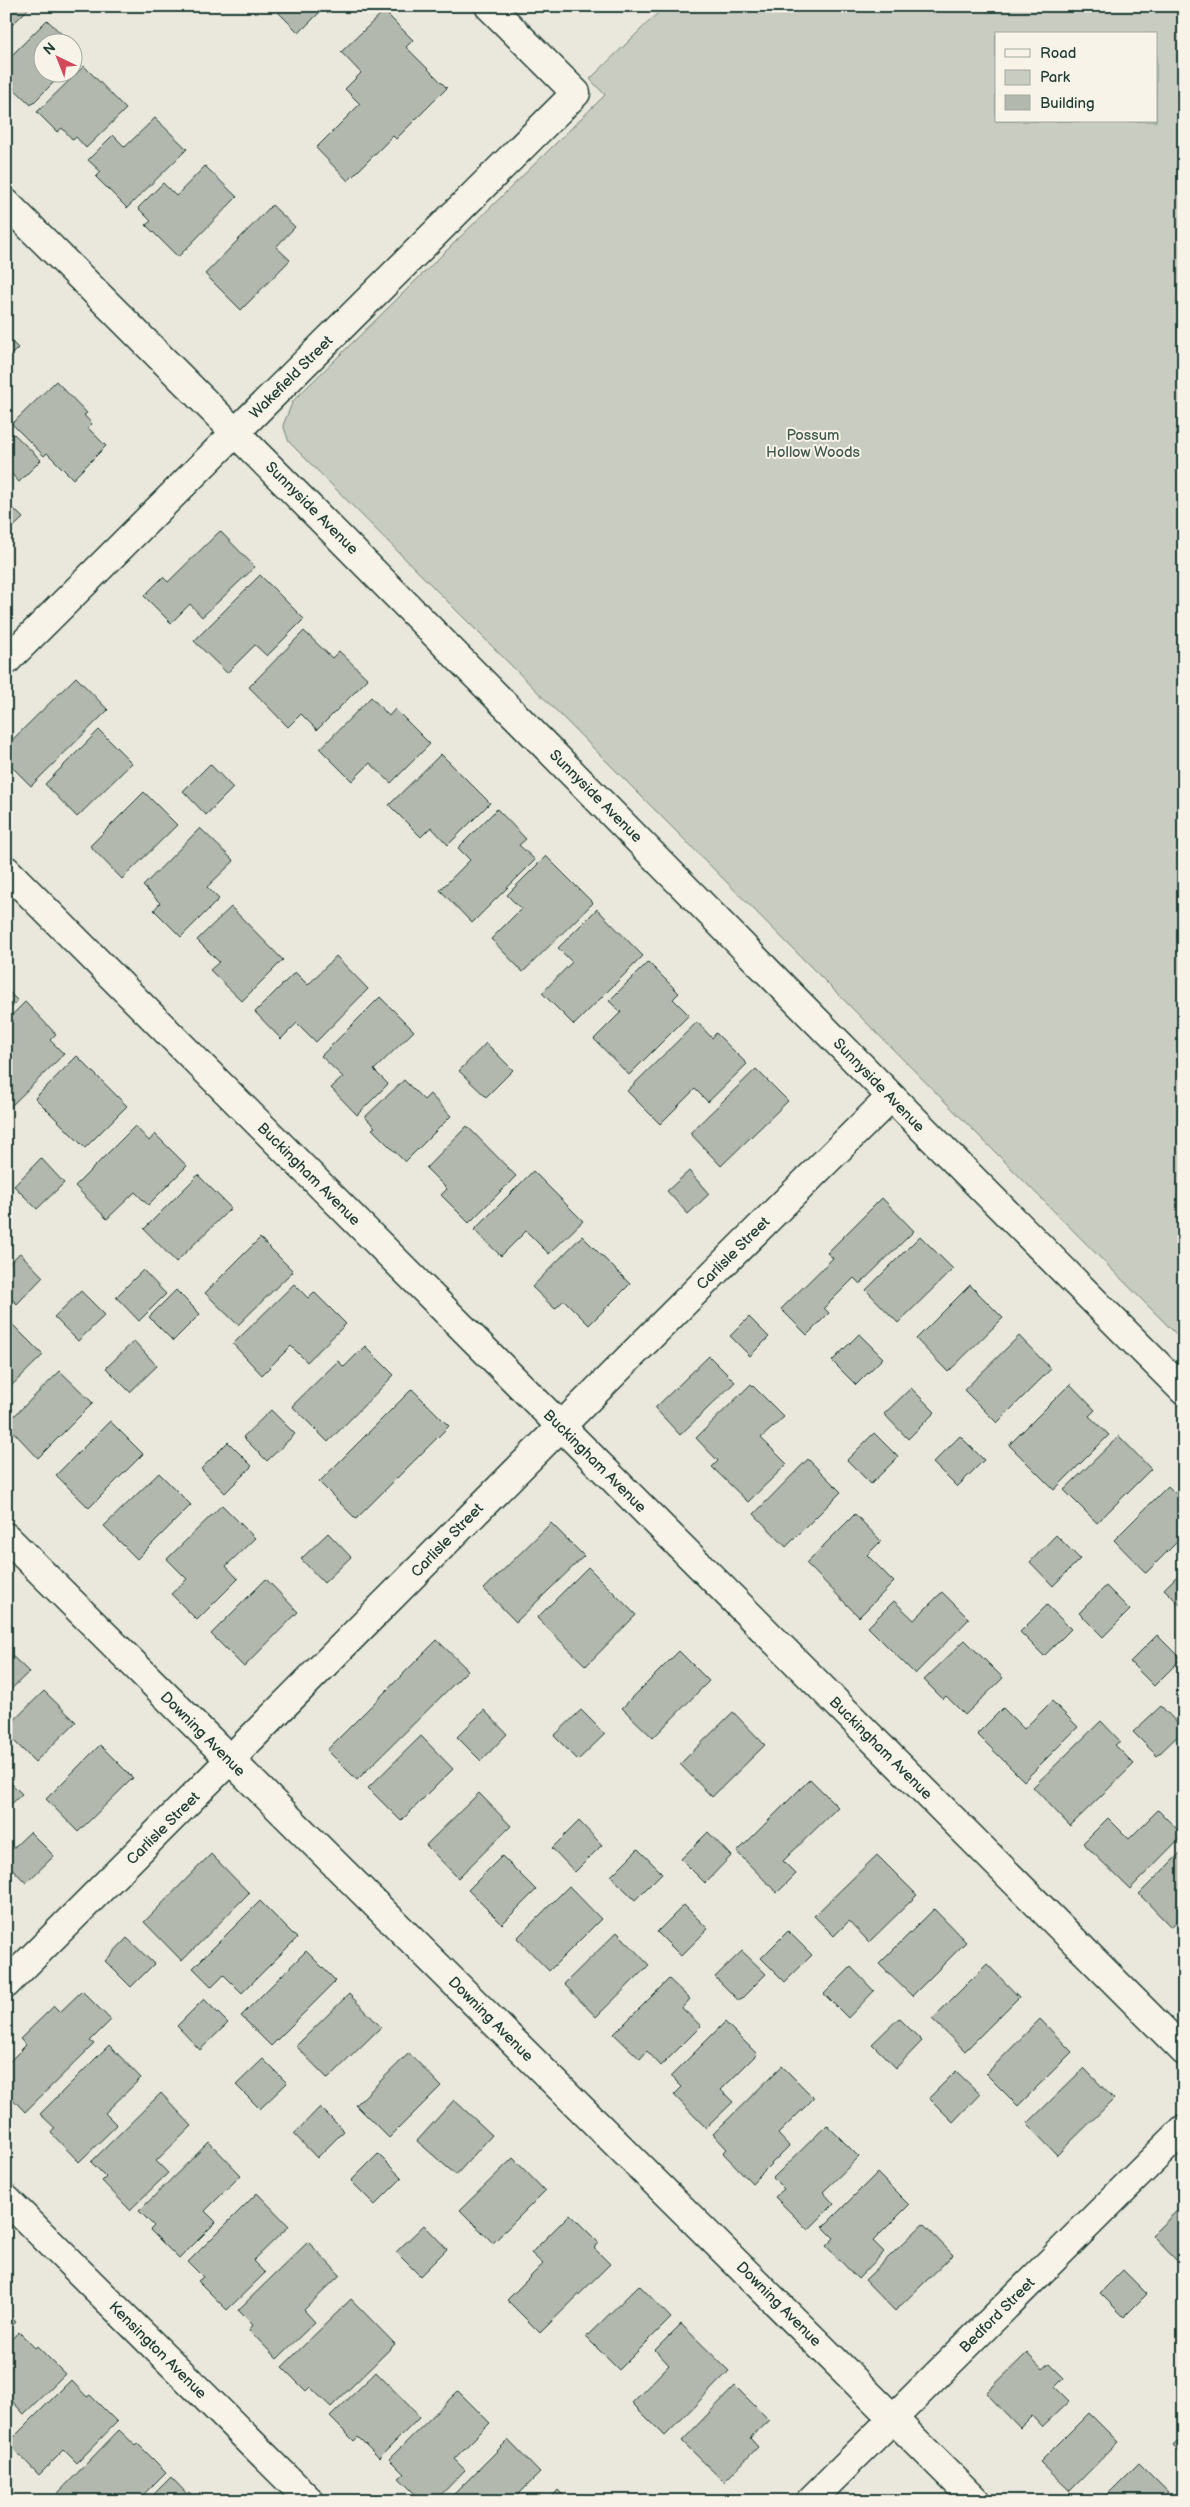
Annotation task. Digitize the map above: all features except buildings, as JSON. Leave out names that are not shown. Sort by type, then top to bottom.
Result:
[{"type":"street","name":"Wakefield Street","points":[[6,661],[576,94],[489,6]]},
{"type":"street","name":"Sunnyside Avenue","points":[[6,203],[236,431],[890,1098],[1184,1391]]},
{"type":"street","name":"Buckingham Avenue","points":[[6,870],[1184,2051]]},
{"type":"street","name":"Carlisle Street","points":[[6,1984],[230,1761],[559,1426],[890,1098]]},
{"type":"street","name":"Downing Avenue","points":[[6,1537],[976,2501]]},
{"type":"street","name":"Bedford Street","points":[[810,2501],[1184,2129]]},
{"type":"street","name":"Kensington Avenue","points":[[6,2199],[310,2501]]},
{"type":"green space","name":"Possum Hollow Woods","points":[[665,6],[1184,6],[1184,1342],[289,442],[283,425],[293,401],[605,95],[590,79]]}]
